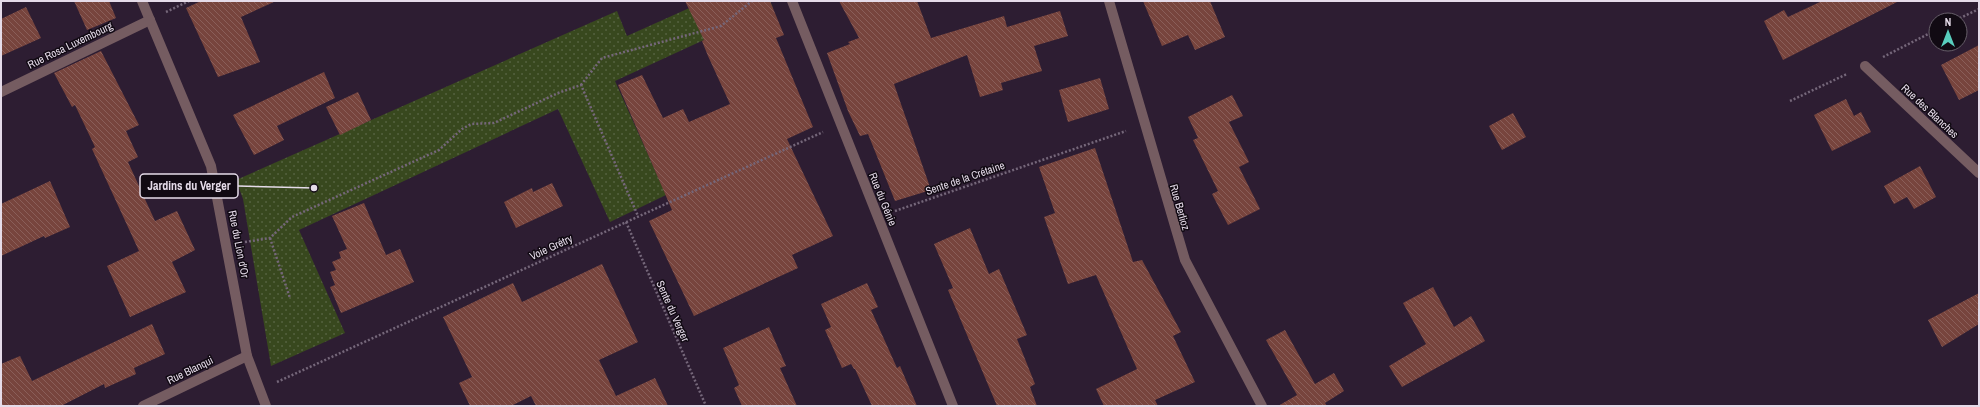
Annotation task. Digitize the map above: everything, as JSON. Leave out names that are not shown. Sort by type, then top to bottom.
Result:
[{"type":"street","name":"Rue du Lion d'Or","points":[[142,1],[211,166],[247,356],[266,406]]},
{"type":"street","name":"Rue du Génie","points":[[792,1],[953,406]]},
{"type":"street","name":"Rue Berlioz","points":[[1109,1],[1145,129],[1185,260],[1262,406]]},
{"type":"street","name":"Rue Rosa Luxembourg","points":[[1,92],[150,20]]},
{"type":"street","name":"Rue des Blanches","points":[[1865,66],[1979,173]]},
{"type":"street","name":"Rue Blanqui","points":[[143,406],[247,356]]},
{"type":"path","points":[[227,244],[270,238],[292,217],[439,150],[462,129],[471,124],[494,123],[558,93],[580,85],[602,58],[721,26],[752,1]]},
{"type":"path","points":[[1968,14],[1979,8]]},
{"type":"path","points":[[580,85],[638,216]]},
{"type":"path","name":"Sente de la Crétaine","points":[[889,213],[1125,131],[1145,129]]},
{"type":"path","name":"Voie Grétry","points":[[260,390],[826,131],[830,140],[844,135]]},
{"type":"path","name":"Sente du Verger","points":[[626,222],[706,406]]},
{"type":"path","points":[[270,238],[290,298]]},
{"type":"green space","points":[[705,1],[770,1],[773,8],[615,81],[666,195],[610,222],[558,109],[299,230],[345,333],[271,366],[243,199],[236,180],[617,11],[627,36]]},
{"type":"building","points":[[74,1],[109,1],[116,18],[87,30]]},
{"type":"building","points":[[201,1],[276,1],[241,17],[260,62],[218,77],[186,8]]},
{"type":"building","points":[[685,1],[770,1],[784,35],[776,38],[813,127],[787,139],[833,236],[792,255],[798,268],[694,316],[649,221],[672,210],[618,85],[642,75],[663,118],[683,109],[689,122],[730,104],[708,56],[702,41],[704,40]]},
{"type":"building","points":[[839,1],[917,1],[931,38],[1004,16],[1007,27],[1060,11],[1068,36],[1034,46],[1042,71],[1001,83],[1003,90],[980,97],[967,55],[894,84],[931,190],[895,201],[868,134],[860,136],[848,111],[827,53],[850,44],[848,42],[859,38]]},
{"type":"building","points":[[1143,1],[1210,1],[1225,37],[1195,50],[1188,35],[1162,46]]},
{"type":"building","points":[[1822,1],[1899,1],[1783,60],[1764,21],[1784,10],[1788,17]]},
{"type":"building","points":[[26,7],[41,38],[1,56],[1,19]]},
{"type":"building","points":[[1979,45],[1979,90],[1959,100],[1941,65]]},
{"type":"building","points":[[101,51],[139,125],[126,131],[138,157],[128,162],[155,221],[177,211],[195,250],[172,262],[186,292],[130,317],[107,266],[139,251],[92,149],[95,147],[75,105],[72,107],[54,73]]},
{"type":"building","points":[[324,72],[335,98],[277,126],[284,140],[254,155],[233,115]]},
{"type":"building","points":[[1100,78],[1109,109],[1068,122],[1059,90]]},
{"type":"building","points":[[358,92],[371,120],[340,135],[326,107]]},
{"type":"building","points":[[1232,95],[1243,116],[1229,122],[1249,162],[1239,167],[1260,209],[1228,225],[1212,194],[1218,191],[1193,140],[1198,138],[1188,117]]},
{"type":"building","points":[[1846,99],[1854,116],[1861,112],[1871,132],[1832,151],[1814,115]]},
{"type":"building","points":[[1513,113],[1526,137],[1502,150],[1489,126]]},
{"type":"building","points":[[1095,148],[1133,262],[1142,260],[1181,332],[1173,336],[1195,382],[1155,400],[1158,406],[1104,406],[1096,389],[1137,369],[1096,275],[1068,284],[1044,217],[1055,213],[1039,167]]},
{"type":"building","points":[[1920,166],[1936,197],[1914,209],[1907,197],[1894,204],[1884,186]]},
{"type":"building","points":[[50,181],[70,227],[45,238],[44,236],[1,256],[1,204]]},
{"type":"building","points":[[552,183],[563,206],[516,228],[504,202],[532,188],[533,192]]},
{"type":"building","points":[[364,203],[386,255],[400,249],[414,282],[341,313],[330,287],[335,285],[330,272],[336,270],[332,262],[341,258],[339,252],[347,249],[332,216]]},
{"type":"building","points":[[970,228],[989,274],[999,269],[1027,335],[1017,339],[1035,384],[1030,387],[1037,406],[997,406],[948,290],[953,288],[934,244]]},
{"type":"building","points":[[602,264],[638,342],[599,360],[616,396],[655,378],[668,406],[536,406],[531,396],[511,406],[470,406],[459,383],[472,377],[443,317],[513,283],[522,302]]},
{"type":"building","points":[[867,283],[878,307],[871,310],[897,368],[900,366],[917,406],[872,406],[855,369],[851,364],[842,368],[825,330],[831,327],[821,304]]},
{"type":"building","points":[[1433,287],[1454,327],[1471,316],[1485,341],[1402,387],[1389,366],[1426,344],[1403,303]]},
{"type":"building","points":[[1979,293],[1979,324],[1942,347],[1928,320]]},
{"type":"building","points":[[152,324],[165,354],[134,368],[136,374],[105,388],[104,384],[61,406],[1,406],[1,364],[20,356],[32,381]]},
{"type":"building","points":[[769,327],[786,366],[780,368],[797,406],[742,406],[734,388],[739,385],[723,348]]},
{"type":"building","points":[[1285,330],[1315,384],[1334,373],[1344,391],[1325,403],[1327,406],[1278,406],[1297,395],[1266,340]]},
{"type":"place","name":"Jardins du Verger","points":[[314,188]]}]
